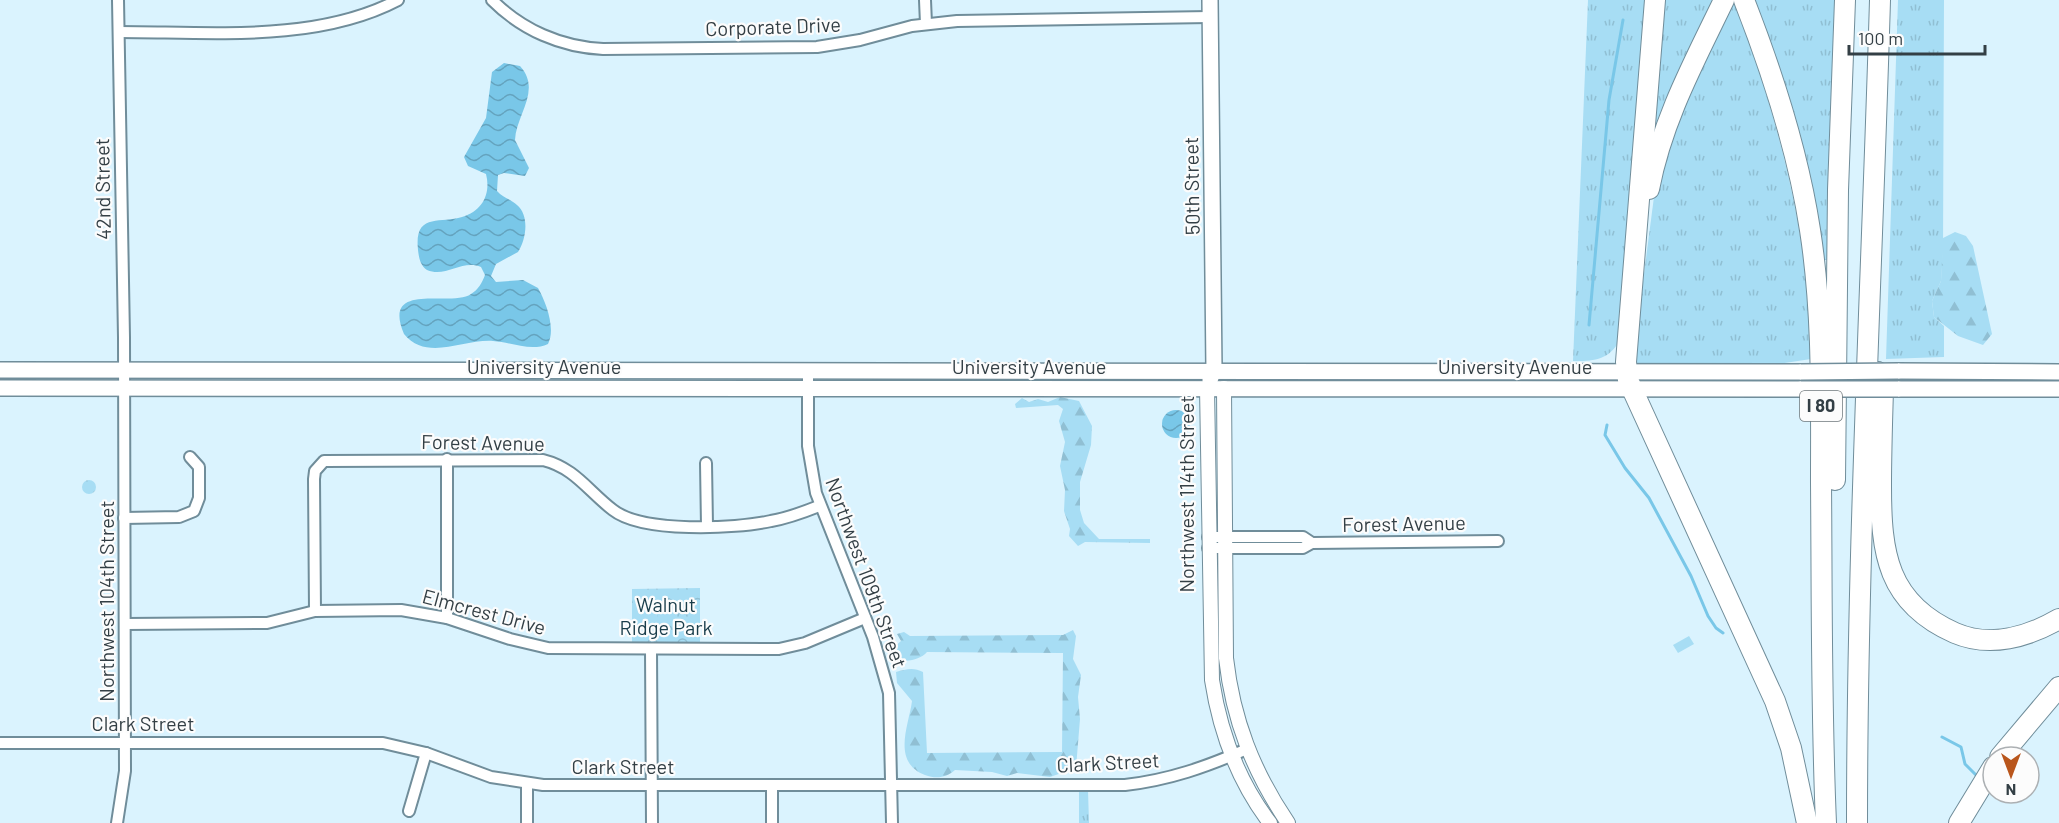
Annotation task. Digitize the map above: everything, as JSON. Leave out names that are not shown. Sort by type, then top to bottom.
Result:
[{"type":"highway","points":[[1655,0],[1635,224],[1628,379],[1774,701],[1791,748],[1807,823]]},
{"type":"highway","points":[[1631,301],[1653,171],[1664,130],[1679,90],[1724,0]]},
{"type":"highway","name":"I 80","points":[[1744,0],[1767,59],[1794,153],[1810,231],[1816,276],[1821,405],[1826,823]]},
{"type":"highway","points":[[1831,823],[1834,782],[1838,190],[1845,0]]},
{"type":"highway","name":"I 80","points":[[1857,823],[1860,547],[1870,343],[1880,0]]},
{"type":"highway","points":[[1870,343],[1883,390],[1881,529],[1887,561],[1901,591],[1922,615],[1940,626],[1970,637],[2016,638],[2038,631],[2059,619]]},
{"type":"highway","points":[[2010,745],[2059,687]]},
{"type":"highway","points":[[1959,823],[1981,787]]},
{"type":"main road","name":"50th Street","points":[[1210,0],[1214,370]]},
{"type":"main road","name":"University Avenue","points":[[0,370],[123,378],[808,388],[1224,388],[1628,379],[1801,372],[2059,372]]},
{"type":"main road","name":"University Avenue","points":[[0,388],[123,378],[808,371],[1214,370],[1628,379],[1801,389],[2059,389]]},
{"type":"main road","name":"Northwest 114th Street","points":[[1207,388],[1214,370]]},
{"type":"main road","name":"Northwest 114th Street","points":[[1214,370],[1224,388]]},
{"type":"street","name":"42nd Street","points":[[118,0],[123,378]]},
{"type":"street","points":[[119,33],[306,29],[357,18],[398,0]]},
{"type":"street","name":"Corporate Drive","points":[[492,0],[532,30],[564,43],[592,48],[817,46],[860,40],[926,24],[957,21],[1210,17]]},
{"type":"street","points":[[925,0],[926,24]]},
{"type":"street","name":"Northwest 109th Street","points":[[808,371],[808,446],[819,506],[865,618],[885,672],[890,693],[892,823]]},
{"type":"street","name":"Northwest 104th Street","points":[[117,823],[122,805],[125,742],[123,378]]},
{"type":"street","name":"Northwest 114th Street","points":[[1207,388],[1212,680],[1220,721],[1232,756],[1245,786],[1270,823]]},
{"type":"street","name":"Northwest 114th Street","points":[[1224,388],[1226,658],[1236,718],[1247,749],[1273,801],[1288,823]]},
{"type":"street","points":[[124,518],[179,517],[194,511],[199,498],[199,467],[190,457]]},
{"type":"street","points":[[447,459],[447,618]]},
{"type":"street","name":"Forest Avenue","points":[[315,611],[314,479],[318,465],[333,460],[543,460],[569,470],[613,511],[633,521],[655,526],[707,526],[771,521],[819,506]]},
{"type":"street","points":[[706,463],[707,526]]},
{"type":"street","name":"Forest Avenue","points":[[1208,543],[1225,542],[1303,548],[1312,543],[1497,541]]},
{"type":"street","name":"Elmcrest Drive","points":[[125,624],[267,623],[315,611],[401,610],[447,618],[510,639],[548,648],[651,650],[788,648],[865,618]]},
{"type":"street","points":[[651,650],[652,823]]},
{"type":"street","name":"Clark Street","points":[[0,742],[383,743],[426,753],[491,777],[528,783],[652,785],[1125,784],[1156,781],[1191,772],[1247,749]]},
{"type":"street","points":[[409,811],[426,753]]},
{"type":"street","points":[[527,823],[528,783]]},
{"type":"street","points":[[772,784],[772,823]]},
{"type":"green space","points":[[1588,0],[1650,0],[1618,343],[1604,357],[1573,361]]},
{"type":"green space","points":[[1663,0],[1717,0],[1649,151]]},
{"type":"green space","points":[[1730,0],[1735,0],[1750,44],[1788,176],[1805,267],[1811,359],[1771,365],[1636,365],[1635,343],[1655,189],[1669,133]]},
{"type":"green space","points":[[1753,0],[1835,0],[1827,260],[1822,260]]},
{"type":"green space","points":[[1898,0],[1944,0],[1943,253],[1941,281],[1932,301],[1934,317],[1944,326],[1944,357],[1886,359]]},
{"type":"green space","points":[[1955,232],[1966,236],[1973,246],[1992,334],[1983,345],[1958,336],[1934,317],[1932,301],[1941,281],[1943,238]]},
{"type":"green space","points":[[1060,397],[1079,401],[1092,426],[1091,445],[1080,482],[1080,510],[1084,523],[1099,539],[1150,539],[1150,543],[1085,542],[1078,546],[1069,536],[1070,529],[1064,511],[1065,490],[1060,466],[1065,442],[1059,421],[1063,409],[1058,405],[1016,408],[1015,404],[1022,398],[1029,402],[1038,399],[1048,402]]},
{"type":"green space","points":[[89,480],[94,482],[96,487],[94,492],[89,494],[84,492],[82,487],[84,482]]},
{"type":"green space","name":"Walnut Ridge Park","points":[[700,588],[700,645],[632,645],[632,589]]},
{"type":"green space","points":[[633,591],[657,591],[658,639],[633,639]]},
{"type":"green space","points":[[1073,630],[1076,636],[1073,659],[1081,675],[1078,697],[1080,719],[1076,768],[1050,777],[1017,773],[1007,776],[992,772],[955,770],[948,775],[933,777],[915,769],[908,761],[905,742],[912,701],[897,683],[896,672],[910,669],[923,672],[927,753],[1062,752],[1063,653],[927,652],[920,658],[905,661],[891,656],[891,650],[901,641],[897,634],[904,632],[910,636],[1063,635]]},
{"type":"green space","points":[[1689,636],[1694,644],[1678,653],[1673,645]]},
{"type":"green space","points":[[1079,791],[1088,791],[1089,823],[1079,823]]},
{"type":"water","points":[[504,63],[520,66],[529,84],[515,140],[529,168],[525,176],[504,173],[498,175],[497,191],[521,210],[524,215],[525,228],[518,252],[496,264],[491,276],[496,282],[523,280],[538,288],[549,316],[550,338],[548,344],[535,347],[482,341],[446,347],[423,347],[404,334],[399,317],[402,307],[410,301],[421,299],[461,298],[476,290],[485,275],[481,267],[474,265],[441,272],[427,270],[419,259],[418,238],[424,225],[437,220],[462,217],[475,210],[484,200],[487,188],[486,174],[468,166],[464,157],[486,118],[492,72]]},
{"type":"water","points":[[1176,410],[1186,414],[1190,424],[1186,434],[1176,438],[1166,434],[1162,424],[1166,414]]},
{"type":"waterway","points":[[1589,325],[1609,100],[1623,20]]},
{"type":"waterway","points":[[1607,425],[1605,435],[1625,468],[1649,498],[1691,576],[1708,616],[1716,628],[1723,633]]},
{"type":"waterway","points":[[1942,737],[1961,747],[1965,764],[1978,777]]}]
